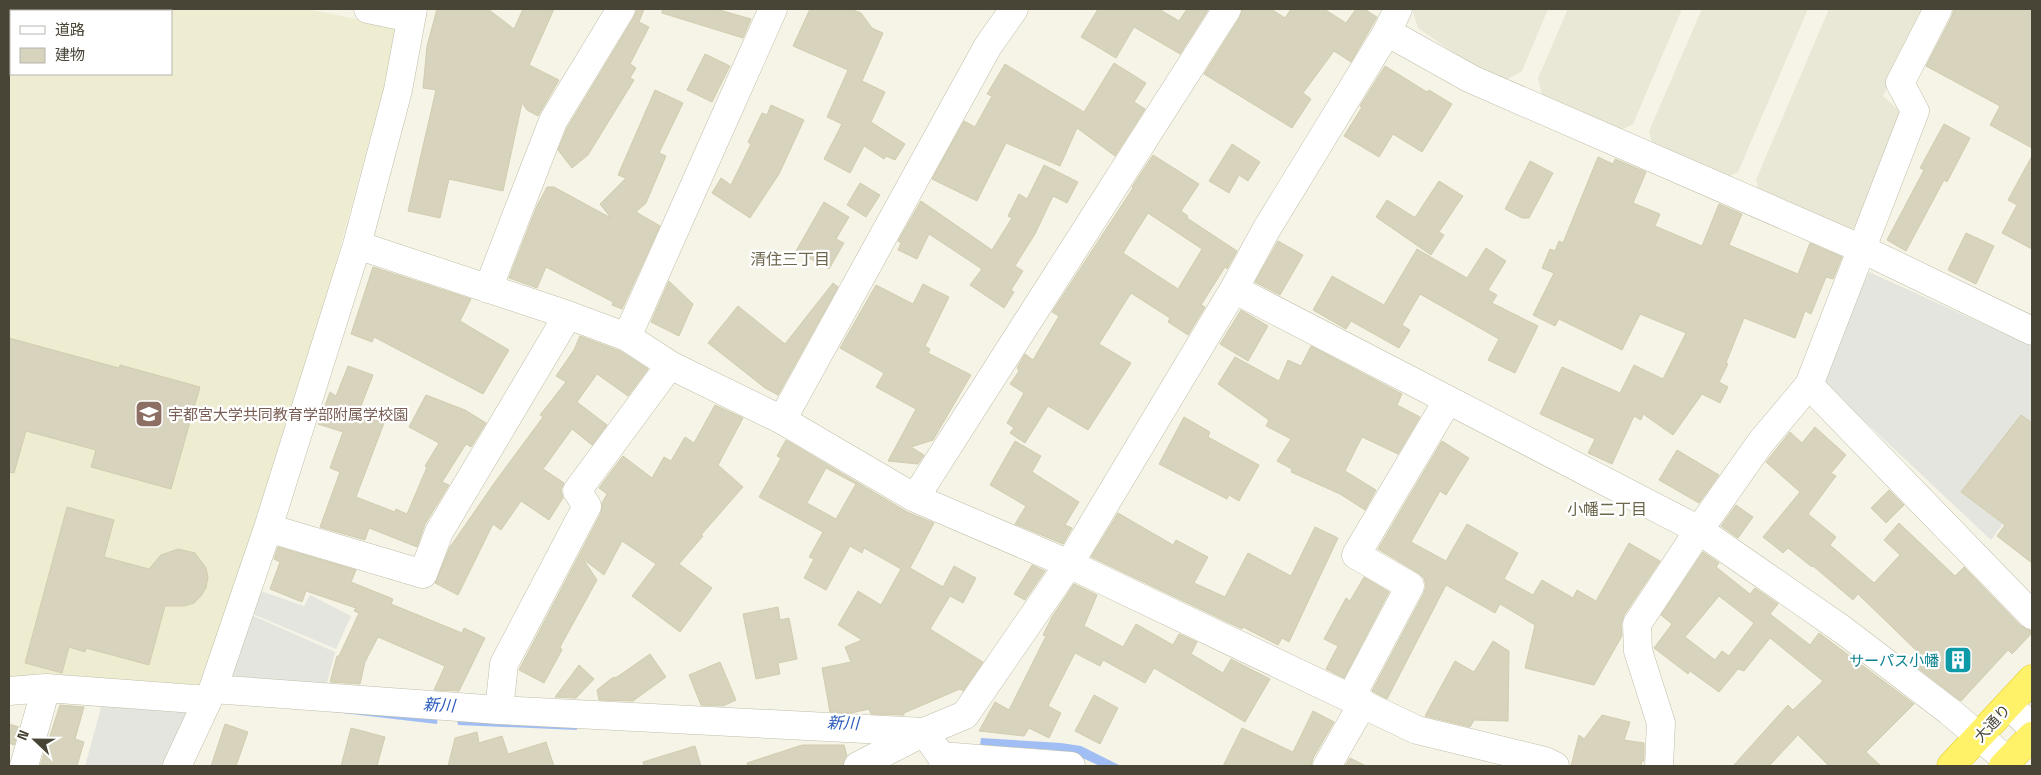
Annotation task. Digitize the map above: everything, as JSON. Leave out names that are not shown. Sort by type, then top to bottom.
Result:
[{"type":"highway","name":"大通り","points":[[1951,766],[2032,679]]},
{"type":"highway","points":[[2006,764],[2032,736]]},
{"type":"street","points":[[177,766],[210,695],[268,528],[357,245],[398,90],[412,13],[368,9]]},
{"type":"street","points":[[488,289],[553,121],[621,9]]},
{"type":"street","points":[[782,420],[988,46],[1014,9]]},
{"type":"street","points":[[915,498],[1227,9]]},
{"type":"street","points":[[1659,766],[1660,723],[1638,651],[1636,624],[1698,530],[1761,442],[1809,385],[1915,111],[1900,83],[1938,9]]},
{"type":"street","points":[[627,337],[768,10]]},
{"type":"street","points":[[858,766],[924,732],[965,715],[1069,564],[1234,289],[1266,230],[1393,15],[1471,79],[1862,249],[2032,331]]},
{"type":"street","points":[[357,245],[568,315],[627,337],[670,365],[782,420],[915,498],[1069,564],[1418,730],[1546,761],[1555,766]]},
{"type":"street","points":[[1234,289],[1698,530],[1844,630],[1979,736],[2006,764]]},
{"type":"street","points":[[268,528],[423,574],[439,532],[568,315]]},
{"type":"street","points":[[499,710],[504,664],[587,506],[577,491],[670,365]]},
{"type":"street","points":[[1809,385],[2032,615]]},
{"type":"street","points":[[1327,766],[1410,586],[1356,555],[1448,400]]},
{"type":"street","points":[[9,691],[46,688],[210,695],[924,732]]},
{"type":"street","points":[[24,766],[46,688]]},
{"type":"street","points":[[2008,706],[2032,727]]},
{"type":"street","points":[[924,732],[943,761],[1071,766]]},
{"type":"shaded area","name":"宇都宮大学共同教育学部附属学校園","points":[[9,9],[307,9],[400,28],[333,274],[203,686],[9,677]]},
{"type":"shaded area","points":[[1412,9],[1548,9],[1522,71],[1506,80],[1476,68],[1418,28]]},
{"type":"shaded area","points":[[1568,9],[1682,9],[1633,124],[1619,131],[1542,95],[1538,78]]},
{"type":"shaded area","points":[[1702,9],[1808,9],[1738,172],[1723,179],[1653,146],[1649,131]]},
{"type":"shaded area","points":[[1829,9],[1926,9],[1883,96],[1906,117],[1864,223],[1844,232],[1760,196],[1756,180]]},
{"type":"shaded area","points":[[1869,272],[2032,346],[2032,423],[2021,416],[1964,494],[2003,524],[1991,540],[1822,381]]},
{"type":"shaded area","points":[[261,591],[304,606],[310,595],[351,616],[336,649],[253,614]]},
{"type":"shaded area","points":[[251,615],[335,652],[326,687],[230,677]]},
{"type":"shaded area","points":[[104,697],[199,707],[170,766],[85,766]]},
{"type":"water","points":[[282,706],[438,716],[437,724]]},
{"type":"water","points":[[457,718],[576,722],[577,730],[458,725]]},
{"type":"water","points":[[981,738],[1081,746],[1121,766],[1100,766],[1076,755],[1052,750],[980,745]]},
{"type":"building","points":[[437,9],[488,9],[514,29],[523,9],[554,9],[529,65],[559,80],[538,116],[527,110],[522,103],[503,191],[449,179],[440,218],[408,211],[436,90],[423,88],[427,46]]},
{"type":"building","points":[[637,9],[644,9],[639,22],[649,27],[630,64],[636,68],[630,78],[634,80],[588,155],[572,168],[558,150],[567,128]]},
{"type":"building","points":[[662,9],[716,9],[751,19],[743,38],[662,13]]},
{"type":"building","points":[[810,9],[851,9],[861,13],[872,28],[883,33],[862,81],[885,92],[871,122],[905,144],[895,160],[886,156],[884,159],[864,146],[850,173],[824,159],[842,124],[827,117],[848,70],[793,46]]},
{"type":"building","points":[[1098,9],[1159,9],[1179,21],[1187,9],[1208,10],[1180,54],[1134,27],[1116,58],[1081,37]]},
{"type":"building","points":[[1242,9],[1271,9],[1285,18],[1291,9],[1324,9],[1346,23],[1356,9],[1364,9],[1377,17],[1351,62],[1334,51],[1303,93],[1311,99],[1292,128],[1204,74],[1240,17]]},
{"type":"building","points":[[1954,9],[2032,9],[2032,148],[1990,125],[2000,106],[1926,66]]},
{"type":"building","points":[[705,54],[730,66],[712,102],[687,90]]},
{"type":"building","points":[[1114,63],[1146,83],[1134,102],[1145,109],[1115,156],[1077,128],[1060,166],[1006,143],[977,201],[932,179],[964,121],[975,127],[992,96],[987,94],[1005,64],[1084,112]]},
{"type":"building","points":[[1385,66],[1427,92],[1429,90],[1452,104],[1422,152],[1393,134],[1379,157],[1344,136]]},
{"type":"building","points":[[655,90],[683,103],[659,153],[666,156],[646,203],[636,212],[660,226],[622,309],[612,305],[613,302],[546,267],[537,288],[509,278],[537,206],[547,187],[554,187],[611,218],[600,204],[626,178],[618,175]]},
{"type":"building","points":[[771,105],[804,120],[779,174],[750,218],[712,193],[721,178],[731,185],[751,144],[748,142],[762,113],[767,115]]},
{"type":"building","points":[[1944,124],[1970,138],[1947,182],[1944,180],[1906,251],[1887,240],[1924,170],[1920,168]]},
{"type":"building","points":[[1232,144],[1260,162],[1248,181],[1239,175],[1229,193],[1209,181]]},
{"type":"building","points":[[1153,155],[1199,184],[1181,211],[1188,216],[1187,218],[1237,251],[1227,269],[1225,267],[1201,305],[1205,307],[1188,335],[1168,322],[1170,318],[1131,293],[1099,344],[1131,363],[1088,430],[1048,406],[1025,443],[1010,433],[1014,428],[1007,423],[1024,393],[1010,384],[1019,371],[1017,368],[1025,354],[1033,360],[1059,316],[1052,312]],"holes":[[[1148,213],[1202,249],[1178,289],[1123,253]]]},
{"type":"building","points":[[2032,156],[2032,249],[2002,233],[2017,205],[2008,200]]},
{"type":"building","points":[[1598,157],[1613,164],[1615,159],[1646,172],[1633,203],[1660,214],[1655,226],[1702,246],[1719,204],[1742,214],[1729,245],[1798,274],[1810,243],[1842,257],[1833,279],[1826,277],[1811,314],[1805,311],[1795,338],[1744,318],[1726,363],[1728,364],[1719,382],[1728,387],[1720,403],[1702,394],[1673,435],[1643,414],[1641,420],[1634,416],[1612,464],[1588,453],[1595,439],[1540,414],[1562,367],[1620,393],[1634,365],[1663,379],[1686,333],[1640,314],[1622,350],[1559,319],[1555,326],[1533,315],[1554,273],[1542,268],[1550,249],[1555,251],[1559,241],[1563,243]]},
{"type":"building","points":[[1530,161],[1553,173],[1529,218],[1522,218],[1505,209]]},
{"type":"building","points":[[1044,165],[1078,182],[1067,203],[1053,196],[1035,234],[1015,266],[1023,271],[1011,290],[1014,292],[1004,308],[970,285],[982,269],[929,234],[917,259],[898,250],[901,243],[898,241],[921,201],[992,250],[1012,218],[1008,216],[1019,194],[1027,199]]},
{"type":"building","points":[[1439,181],[1463,196],[1439,232],[1444,235],[1431,255],[1376,217],[1387,200],[1414,217],[1416,216]]},
{"type":"building","points":[[860,183],[880,195],[866,217],[847,205]]},
{"type":"building","points":[[824,202],[849,217],[836,239],[844,243],[829,269],[796,251]]},
{"type":"building","points":[[1966,233],[1994,246],[1976,284],[1948,270]]},
{"type":"building","points":[[1278,241],[1303,255],[1280,295],[1255,282]]},
{"type":"building","points":[[1486,248],[1506,261],[1488,290],[1497,295],[1492,303],[1538,326],[1515,373],[1488,360],[1499,339],[1420,294],[1402,325],[1410,330],[1399,348],[1351,321],[1346,329],[1313,310],[1332,276],[1384,305],[1417,249],[1467,278]]},
{"type":"building","points":[[373,267],[471,299],[460,321],[509,350],[483,394],[374,337],[372,342],[351,334]]},
{"type":"building","points":[[669,281],[693,304],[679,336],[651,322]]},
{"type":"building","points":[[833,283],[838,287],[778,395],[765,388],[708,343],[738,306],[785,344]]},
{"type":"building","points":[[923,284],[949,297],[925,346],[930,349],[928,353],[971,375],[933,440],[911,447],[924,455],[918,464],[888,461],[916,409],[876,387],[884,373],[840,348],[876,285],[913,304]]},
{"type":"building","points":[[1241,310],[1268,326],[1248,361],[1220,344]]},
{"type":"building","points":[[580,336],[620,351],[648,369],[628,396],[597,374],[577,402],[607,425],[592,445],[572,429],[543,469],[564,483],[561,490],[563,498],[549,520],[521,501],[501,530],[493,524],[458,595],[435,583],[450,547],[543,417],[540,415],[566,382],[556,376],[574,350]]},
{"type":"building","points":[[9,338],[119,368],[120,365],[200,387],[171,489],[91,467],[96,450],[26,431],[14,473],[9,472]]},
{"type":"building","points":[[1311,346],[1402,394],[1397,405],[1420,417],[1398,454],[1362,437],[1345,471],[1376,490],[1365,510],[1340,494],[1291,472],[1292,469],[1277,461],[1291,439],[1266,426],[1269,420],[1218,384],[1235,357],[1279,381],[1288,360],[1301,366]]},
{"type":"building","points":[[348,366],[373,375],[358,414],[384,423],[356,497],[395,512],[396,509],[407,514],[427,467],[425,466],[439,443],[409,427],[426,395],[465,410],[486,423],[471,447],[466,444],[442,482],[449,485],[425,524],[417,547],[369,528],[365,540],[320,527],[340,472],[330,468],[343,432],[318,424],[330,392],[336,396]]},
{"type":"building","points":[[715,405],[743,418],[718,465],[743,487],[701,535],[703,536],[679,564],[712,588],[680,632],[632,596],[656,564],[622,541],[604,575],[583,559],[597,580],[560,647],[562,650],[544,683],[519,670],[601,513],[602,503],[607,494],[599,488],[623,456],[652,478],[664,457],[671,461],[685,437],[694,443]]},
{"type":"building","points":[[2021,415],[2032,423],[2032,563],[1997,536],[2005,525],[1961,492]]},
{"type":"building","points":[[1184,417],[1210,432],[1208,437],[1259,465],[1239,501],[1229,495],[1227,499],[1159,464]]},
{"type":"building","points":[[1815,427],[1846,455],[1831,473],[1836,476],[1808,514],[1836,537],[1830,545],[1874,583],[1900,555],[1884,540],[1899,523],[1955,576],[1964,567],[2021,626],[2032,631],[2012,654],[2008,650],[1961,701],[1914,665],[1922,656],[1858,594],[1853,600],[1813,566],[1788,548],[1783,553],[1763,537],[1800,492],[1766,462],[1790,432],[1802,443]]},
{"type":"building","points":[[786,440],[907,512],[934,523],[910,568],[943,587],[954,566],[976,578],[963,603],[950,596],[930,629],[983,662],[963,691],[960,689],[904,713],[904,715],[871,714],[869,709],[851,713],[830,712],[822,668],[851,662],[845,647],[862,640],[838,625],[858,591],[881,605],[901,569],[864,548],[862,553],[850,546],[826,590],[804,578],[814,559],[809,557],[823,532],[759,497],[781,458],[777,456]],"holes":[[[826,468],[856,484],[836,519],[807,503]]]},
{"type":"building","points":[[1015,441],[1041,456],[1032,472],[1079,502],[1065,525],[1072,528],[1063,544],[1015,524],[1026,506],[990,485]]},
{"type":"building","points":[[1442,441],[1469,458],[1446,495],[1440,491],[1411,542],[1446,561],[1467,524],[1518,553],[1504,579],[1533,595],[1542,580],[1573,598],[1577,590],[1596,601],[1629,543],[1660,561],[1624,615],[1621,625],[1622,636],[1594,685],[1525,668],[1535,625],[1500,604],[1495,613],[1446,585],[1387,699],[1372,691],[1426,586],[1424,578],[1418,573],[1378,549]]},
{"type":"building","points":[[1677,450],[1719,475],[1699,503],[1659,480]]},
{"type":"building","points":[[1889,490],[1904,505],[1886,523],[1871,508]]},
{"type":"building","points":[[1736,505],[1753,517],[1738,538],[1721,526]]},
{"type":"building","points":[[67,507],[114,520],[104,557],[149,569],[161,555],[178,549],[195,553],[206,568],[208,577],[206,588],[194,603],[184,606],[165,606],[149,665],[86,648],[85,652],[69,647],[62,673],[25,663]]},
{"type":"building","points":[[1118,513],[1173,545],[1176,540],[1208,557],[1194,583],[1225,597],[1248,553],[1291,576],[1315,527],[1338,538],[1289,642],[1282,638],[1278,645],[1091,557]]},
{"type":"building","points":[[278,547],[356,570],[351,582],[393,599],[391,604],[462,633],[464,628],[485,638],[459,691],[434,690],[445,666],[378,637],[365,662],[360,684],[330,682],[337,656],[339,656],[359,613],[354,611],[356,608],[306,591],[302,602],[270,589],[280,562],[274,559]]},
{"type":"building","points":[[1703,552],[1719,563],[1716,567],[1750,594],[1755,588],[1778,604],[1770,614],[1810,645],[1819,633],[1914,704],[1866,752],[1881,766],[1829,766],[1798,735],[1769,766],[1733,766],[1788,705],[1793,710],[1823,681],[1770,638],[1744,671],[1738,669],[1719,692],[1690,671],[1688,674],[1654,648],[1672,624],[1661,615]],"holes":[[[1719,596],[1754,623],[1729,656],[1722,651],[1715,660],[1685,637]]]},
{"type":"building","points":[[1032,565],[1045,571],[1025,600],[1014,594]]},
{"type":"building","points":[[1364,577],[1389,592],[1344,678],[1326,669],[1338,646],[1324,639],[1346,598],[1350,601]]},
{"type":"building","points":[[1074,584],[1097,595],[1084,626],[1123,647],[1136,624],[1173,645],[1179,634],[1197,642],[1191,654],[1223,673],[1231,659],[1270,679],[1245,722],[1154,668],[1145,683],[1103,660],[1100,666],[1075,653],[1048,706],[1061,713],[1049,738],[1029,728],[1024,736],[979,731],[995,702],[1009,710],[1046,636],[1043,635],[1052,617]]},
{"type":"building","points":[[778,607],[780,620],[789,618],[797,659],[778,663],[780,674],[756,679],[743,614]]},
{"type":"building","points":[[1493,641],[1509,651],[1508,721],[1474,720],[1470,727],[1425,716],[1455,661],[1474,672]]},
{"type":"building","points":[[650,654],[666,677],[633,701],[599,700],[597,690]]},
{"type":"building","points":[[720,662],[736,700],[723,706],[701,705],[689,675]]},
{"type":"building","points":[[579,665],[594,679],[576,698],[555,697]]},
{"type":"building","points":[[1094,695],[1118,708],[1100,744],[1075,731]]},
{"type":"building","points":[[60,705],[84,707],[75,739],[84,742],[77,766],[40,766]]},
{"type":"building","points":[[1313,711],[1334,722],[1313,758],[1311,766],[1223,766],[1242,728],[1293,752]]},
{"type":"building","points":[[1602,715],[1630,722],[1624,740],[1644,743],[1644,761],[1642,761],[1641,766],[1571,766],[1579,735],[1584,739]]},
{"type":"building","points":[[9,724],[19,727],[14,745],[9,743]]},
{"type":"building","points":[[225,724],[248,732],[236,766],[211,766]]},
{"type":"building","points":[[351,728],[385,737],[377,766],[341,766]]},
{"type":"building","points":[[477,732],[479,743],[502,736],[508,754],[546,742],[554,766],[448,766],[455,738]]},
{"type":"building","points":[[802,745],[844,745],[847,756],[843,766],[748,766],[747,763]]},
{"type":"building","points":[[695,746],[701,766],[644,766],[643,762]]},
{"type":"building","points":[[1350,758],[1366,766],[1345,766]]},
{"type":"place","name":"宇都宮大学共同教育学部附属学校園","points":[[149,414]]},
{"type":"place","name":"サーパス小幡","points":[[1958,660]]},
{"type":"district","name":"清住三丁目","points":[[790,259]]},
{"type":"district","name":"小幡二丁目","points":[[1607,509]]},
{"type":"water label","name":"新川","points":[[439,705]]},
{"type":"water label","name":"新川","points":[[843,723]]}]
